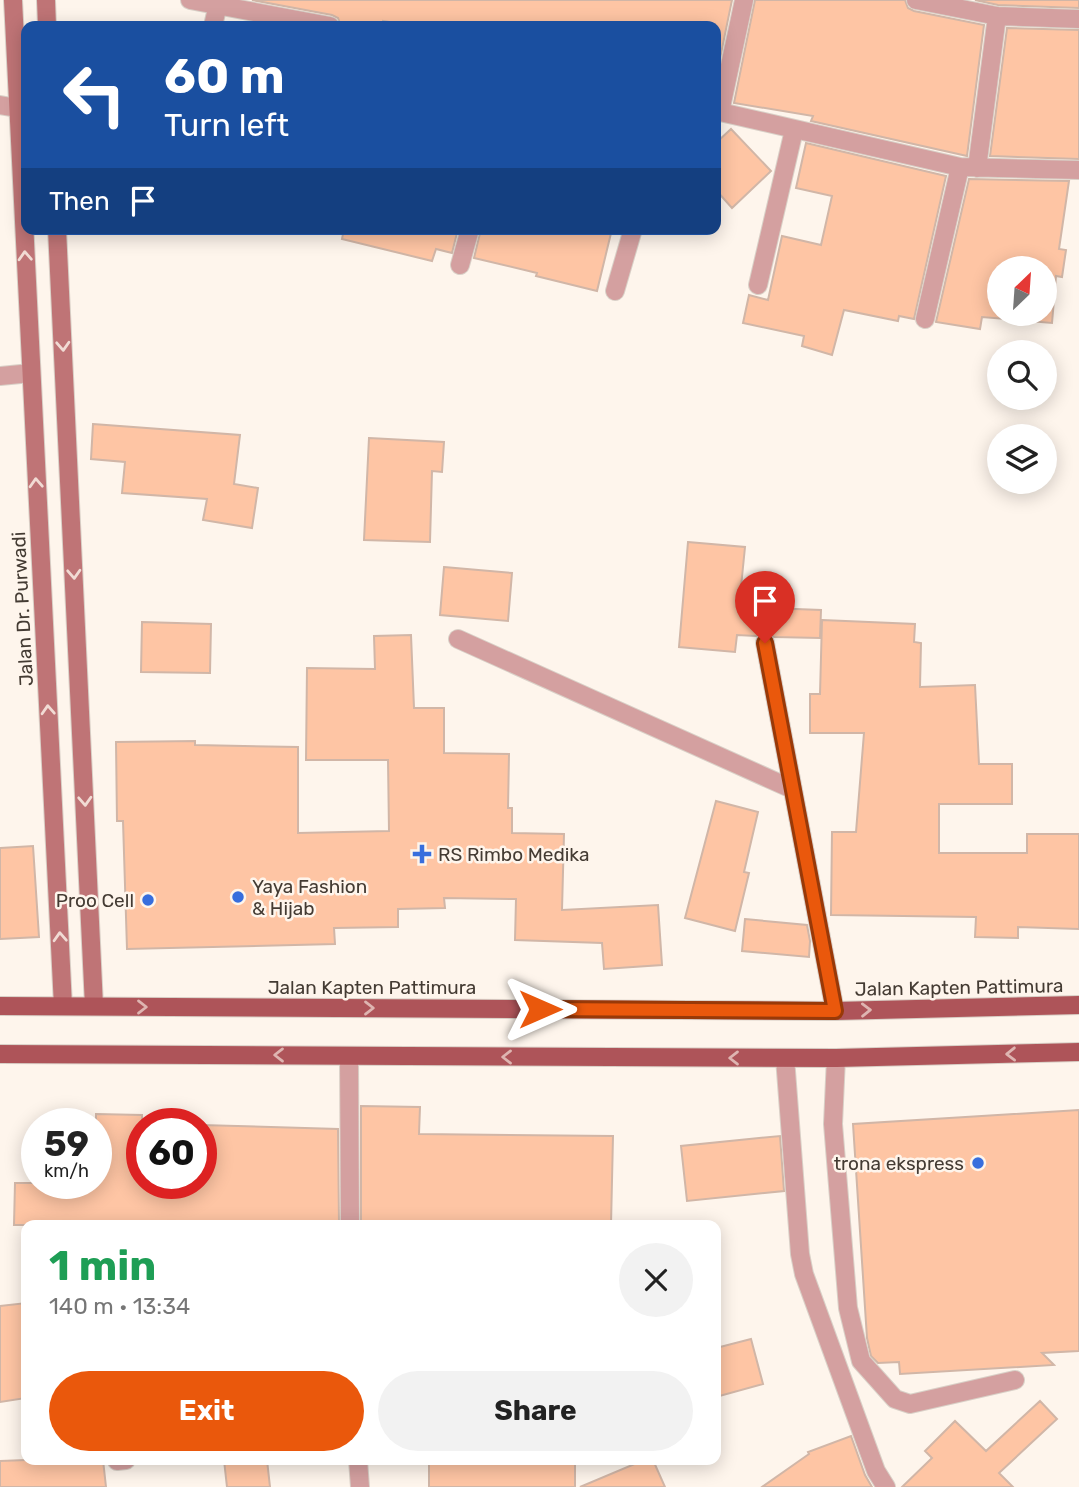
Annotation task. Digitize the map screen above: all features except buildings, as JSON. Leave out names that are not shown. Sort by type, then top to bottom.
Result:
[{"type":"main road","name":"Jalan Kapten Pattimura","points":[[0,1006],[835,1011],[1079,1005]]},
{"type":"main road","points":[[0,1054],[835,1058],[1079,1052]]},
{"type":"street","name":"Jalan Dr. Purwadi","points":[[13,0],[8,106],[31,373],[63,1006]]},
{"type":"street","points":[[46,0],[47,21]]},
{"type":"street","points":[[193,0],[305,21]]},
{"type":"street","points":[[721,98],[744,0]]},
{"type":"street","points":[[916,0],[997,16],[1079,19]]},
{"type":"street","points":[[214,21],[218,4]]},
{"type":"street","points":[[925,319],[969,168],[997,16]]},
{"type":"street","points":[[721,112],[969,168],[1079,170]]},
{"type":"street","points":[[758,285],[794,130]]},
{"type":"street","points":[[57,235],[94,1006]]},
{"type":"street","points":[[460,265],[468,235]]},
{"type":"street","points":[[615,291],[631,235]]},
{"type":"street","points":[[0,376],[31,373]]},
{"type":"street","points":[[458,639],[792,789]]},
{"type":"street","points":[[765,643],[835,1011]]},
{"type":"street","points":[[349,1056],[350,1220]]},
{"type":"street","points":[[785,1058],[800,1254],[804,1274],[876,1471],[886,1487]]},
{"type":"street","points":[[835,1058],[833,1124],[848,1308],[861,1361],[895,1399],[910,1404],[1015,1380]]},
{"type":"street","points":[[358,1465],[360,1487]]},
{"type":"place","name":"RS Rimbo Medika","points":[[422,854]]},
{"type":"place","name":"Yaya Fashion & Hijab","points":[[238,897]]},
{"type":"place","name":"Proo Cell","points":[[148,900]]},
{"type":"place","name":"trona ekspress","points":[[978,1163]]},
{"type":"route","points":[[540,1009],[835,1011],[765,643]]}]
